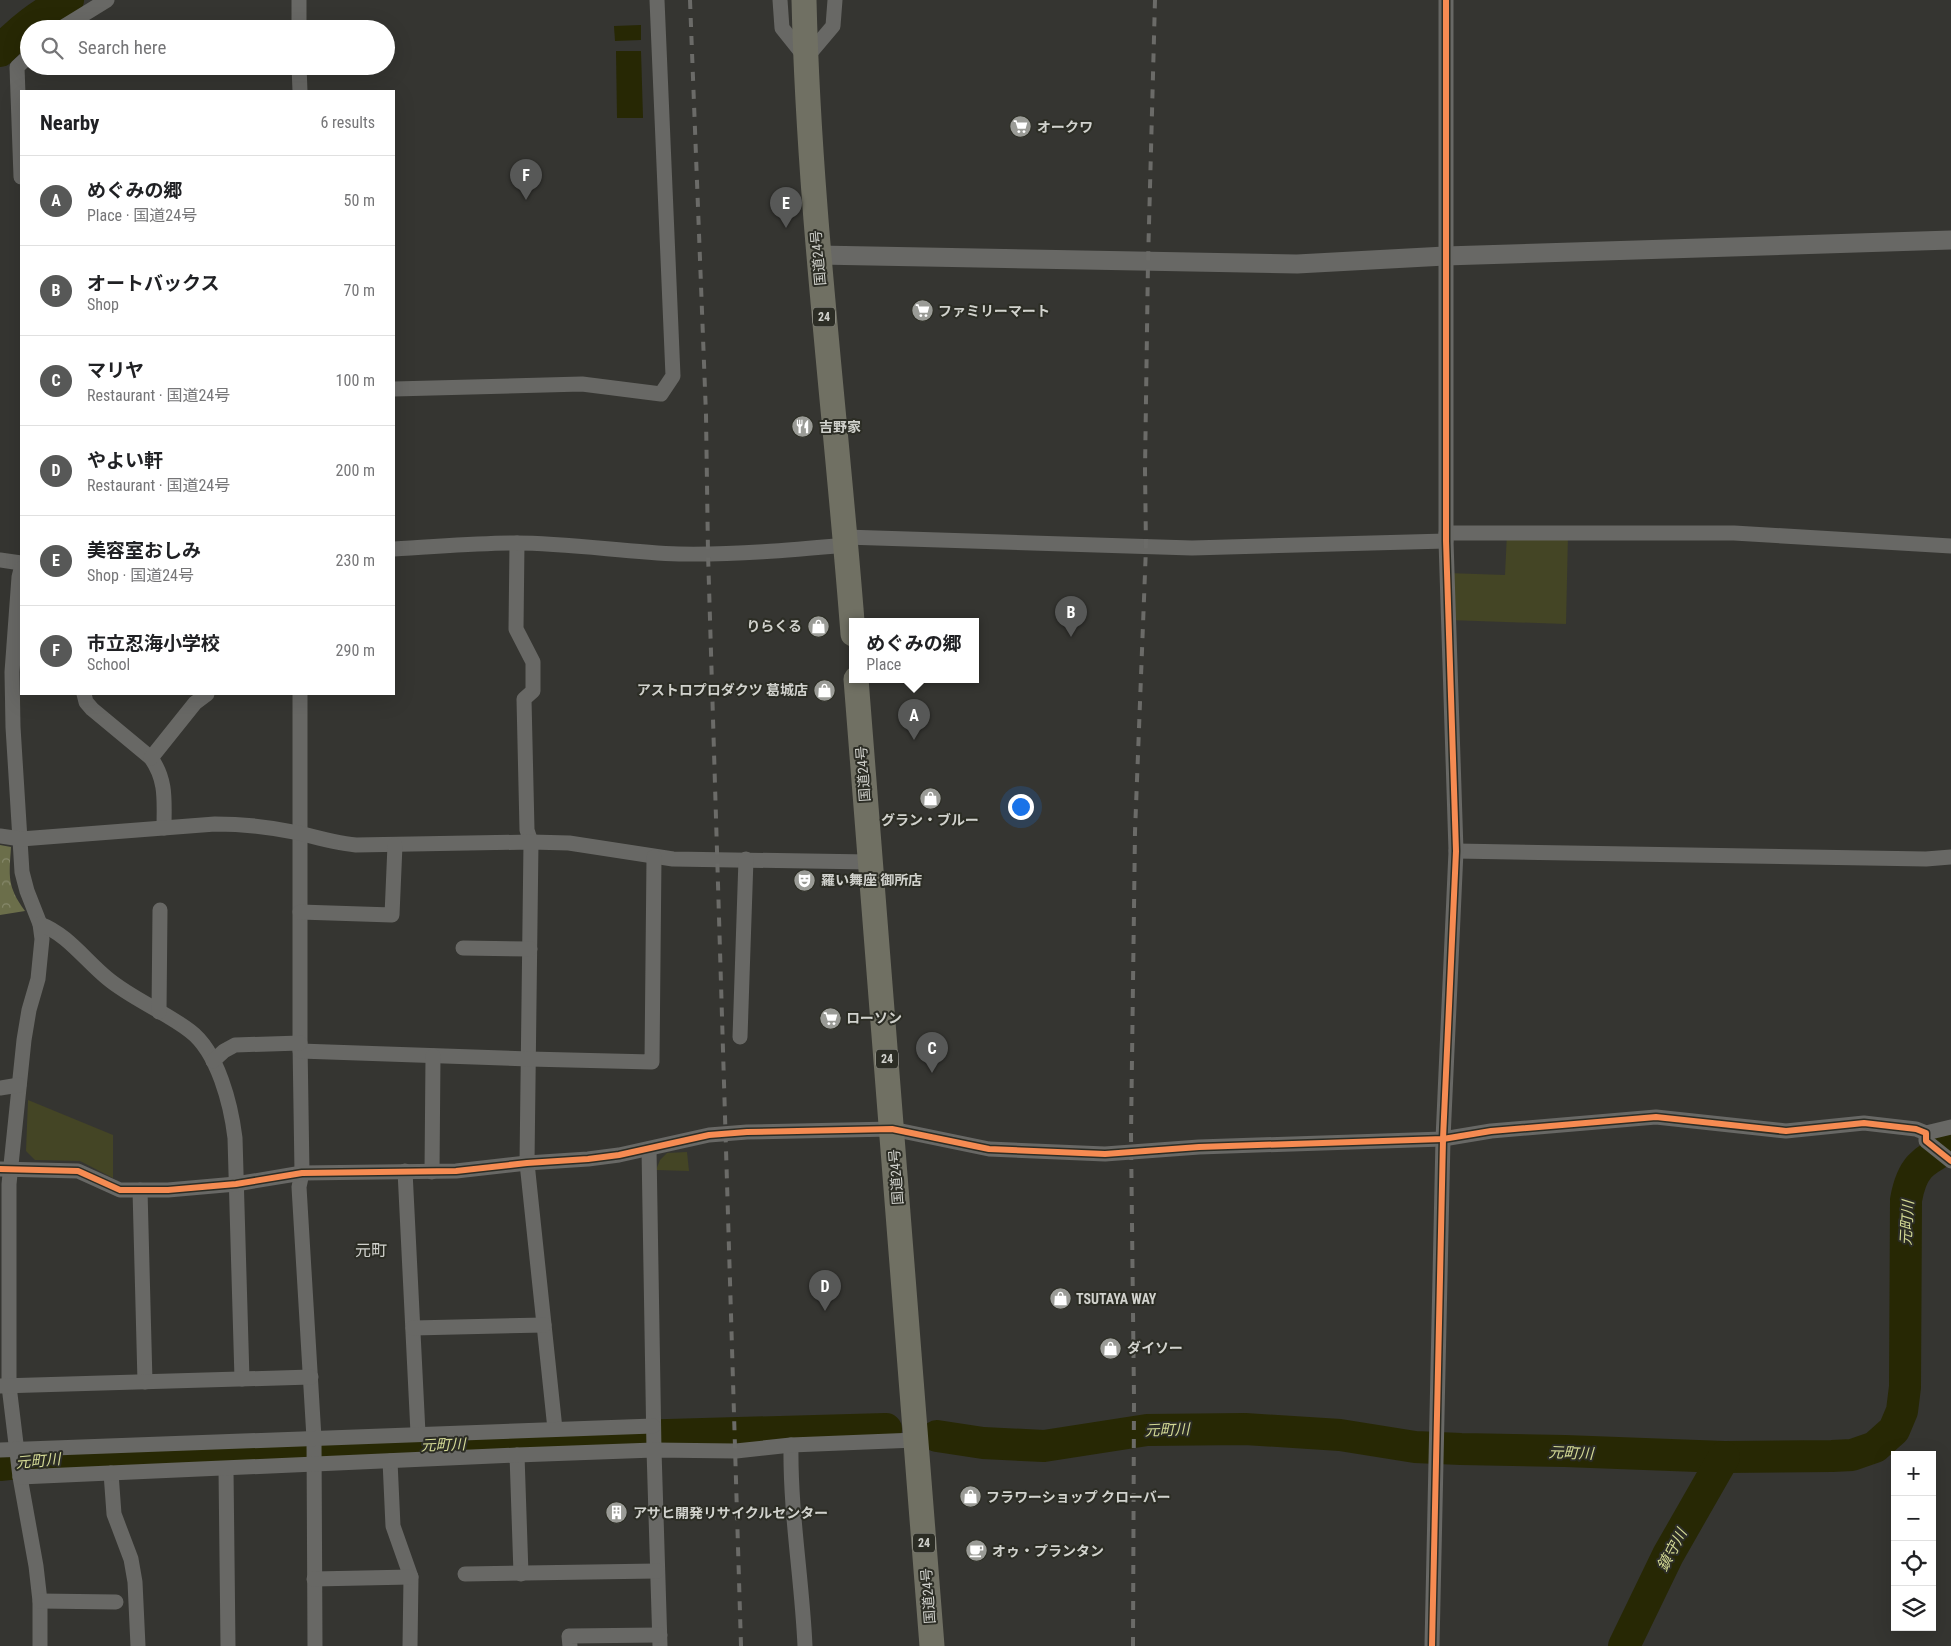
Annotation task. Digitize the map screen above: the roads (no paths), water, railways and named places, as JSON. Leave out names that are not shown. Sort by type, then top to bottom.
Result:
[{"type":"highway","name":"国道24号","points":[[804,0],[818,255],[852,618]]},
{"type":"highway","name":"国道24号","points":[[856,683],[932,1646]]},
{"type":"street","points":[[75,20],[107,0]]},
{"type":"street","points":[[299,0],[299,20]]},
{"type":"street","points":[[395,389],[582,384],[661,394],[673,376],[657,0]]},
{"type":"street","points":[[780,0],[782,28],[806,58],[833,26],[835,0]]},
{"type":"street","points":[[1432,1646],[1443,1139],[1456,851],[1446,537],[1446,0]]},
{"type":"street","points":[[20,65],[18,67],[20,140]]},
{"type":"street","points":[[299,75],[300,90]]},
{"type":"street","points":[[818,255],[1297,264],[1445,256],[1951,240]]},
{"type":"street","points":[[395,549],[517,543],[678,554],[784,551],[846,541],[1192,548],[1446,537],[1734,533],[1951,546]]},
{"type":"street","points":[[517,543],[516,629],[533,662],[533,691],[524,699],[527,830],[531,842],[527,1163],[555,1429]]},
{"type":"street","points":[[0,560],[20,563]]},
{"type":"street","points":[[20,573],[12,672],[13,728],[22,872],[40,924],[42,939],[41,959],[24,1040],[19,1085],[5,1169],[4,1386],[18,1448],[20,1477],[36,1566],[40,1601],[40,1646]]},
{"type":"street","points":[[84,695],[86,702],[92,709],[151,758],[161,777],[164,790],[164,828]]},
{"type":"street","points":[[151,758],[195,703],[206,695]]},
{"type":"street","points":[[299,695],[302,1173],[299,1187],[314,1438],[315,1646]]},
{"type":"street","points":[[0,836],[21,839],[240,824],[301,834],[337,843],[395,845],[531,842],[593,846],[673,859],[870,862]]},
{"type":"street","points":[[300,912],[392,915],[395,845]]},
{"type":"street","points":[[1456,851],[1926,859],[1951,857]]},
{"type":"street","points":[[213,1061],[224,1051],[235,1045],[300,1047],[433,1056],[652,1062],[654,857]]},
{"type":"street","points":[[740,1037],[746,859]]},
{"type":"street","points":[[159,1012],[160,910]]},
{"type":"street","points":[[40,924],[52,928],[109,980],[192,1032],[204,1046],[213,1061],[225,1093],[233,1122],[235,1138],[242,1378]]},
{"type":"street","points":[[463,948],[530,949]]},
{"type":"street","points":[[432,1172],[433,1056]]},
{"type":"street","points":[[0,1088],[19,1085]]},
{"type":"street","points":[[5,1169],[78,1171],[120,1190],[168,1190],[236,1184],[302,1173],[456,1171],[527,1163],[588,1160],[726,1133],[892,1129],[989,1149],[1105,1154],[1199,1147],[1443,1139],[1491,1131],[1656,1117],[1786,1131],[1864,1123],[1916,1129],[1950,1161]]},
{"type":"street","points":[[1926,1137],[1951,1127]]},
{"type":"street","points":[[570,1646],[570,1636],[660,1640],[653,1426],[650,1149]]},
{"type":"street","points":[[405,1171],[418,1433]]},
{"type":"street","points":[[140,1190],[145,1382]]},
{"type":"street","points":[[413,1328],[544,1326]]},
{"type":"street","points":[[4,1386],[311,1377]]},
{"type":"street","points":[[0,1450],[418,1433],[653,1426]]},
{"type":"street","points":[[20,1477],[654,1450],[736,1451],[791,1445],[916,1440]]},
{"type":"street","points":[[791,1445],[790,1485],[799,1561],[805,1646]]},
{"type":"street","points":[[517,1455],[521,1574]]},
{"type":"street","points":[[390,1461],[393,1526],[411,1577],[410,1646]]},
{"type":"street","points":[[226,1469],[228,1646]]},
{"type":"street","points":[[111,1473],[114,1514],[120,1536],[131,1560],[135,1582],[138,1646]]},
{"type":"street","points":[[465,1574],[657,1571]]},
{"type":"street","points":[[314,1579],[411,1577]]},
{"type":"street","points":[[40,1601],[116,1602]]},
{"type":"waterway","points":[[34,20],[68,0]]},
{"type":"waterway","points":[[0,51],[20,32]]},
{"type":"waterway","name":"元町川","points":[[937,1436],[983,1443],[1044,1446],[1147,1430],[1245,1429],[1340,1435],[1415,1447],[1461,1449],[1724,1457],[1852,1455],[1875,1447],[1894,1430],[1902,1411],[1905,1387],[1906,1200],[1915,1172],[1926,1161],[1951,1146]]},
{"type":"waterway","name":"元町川","points":[[0,1465],[45,1460],[443,1446],[633,1436],[886,1429]]},
{"type":"waterway","name":"鎮守川","points":[[1624,1646],[1668,1555],[1724,1457]]},
{"type":"railway","points":[[690,0],[706,415],[708,553],[741,1646]]},
{"type":"railway","points":[[1133,1646],[1134,1399],[1131,1135],[1135,832],[1146,547],[1145,470],[1148,262],[1155,0]]},
{"type":"place","name":"オークワ","points":[[1021,127]]},
{"type":"place","name":"市立忍海小学校","points":[[526,200]]},
{"type":"place","name":"美容室おしみ","points":[[786,228]]},
{"type":"place","name":"ファミリーマート","points":[[922,311]]},
{"type":"place","name":"吉野家","points":[[803,427]]},
{"type":"place","name":"りらくる","points":[[818,626]]},
{"type":"place","name":"オートバックス","points":[[1071,637]]},
{"type":"place","name":"アストロプロダクツ 葛城店","points":[[824,690]]},
{"type":"place","name":"めぐみの郷","points":[[914,740]]},
{"type":"place","name":"グラン・ブルー","points":[[930,798]]},
{"type":"place","name":"羅い舞座 御所店","points":[[805,880]]},
{"type":"place","name":"ローソン","points":[[830,1018]]},
{"type":"place","name":"マリヤ","points":[[932,1073]]},
{"type":"place","name":"TSUTAYA WAY","points":[[1060,1299]]},
{"type":"place","name":"やよい軒","points":[[825,1311]]},
{"type":"place","name":"ダイソー","points":[[1111,1348]]},
{"type":"place","name":"フラワーショップ クローバー","points":[[970,1497]]},
{"type":"place","name":"アサヒ開発リサイクルセンター","points":[[617,1513]]},
{"type":"place","name":"オゥ・プランタン","points":[[976,1551]]},
{"type":"district","name":"元町","points":[[371,1250]]}]
